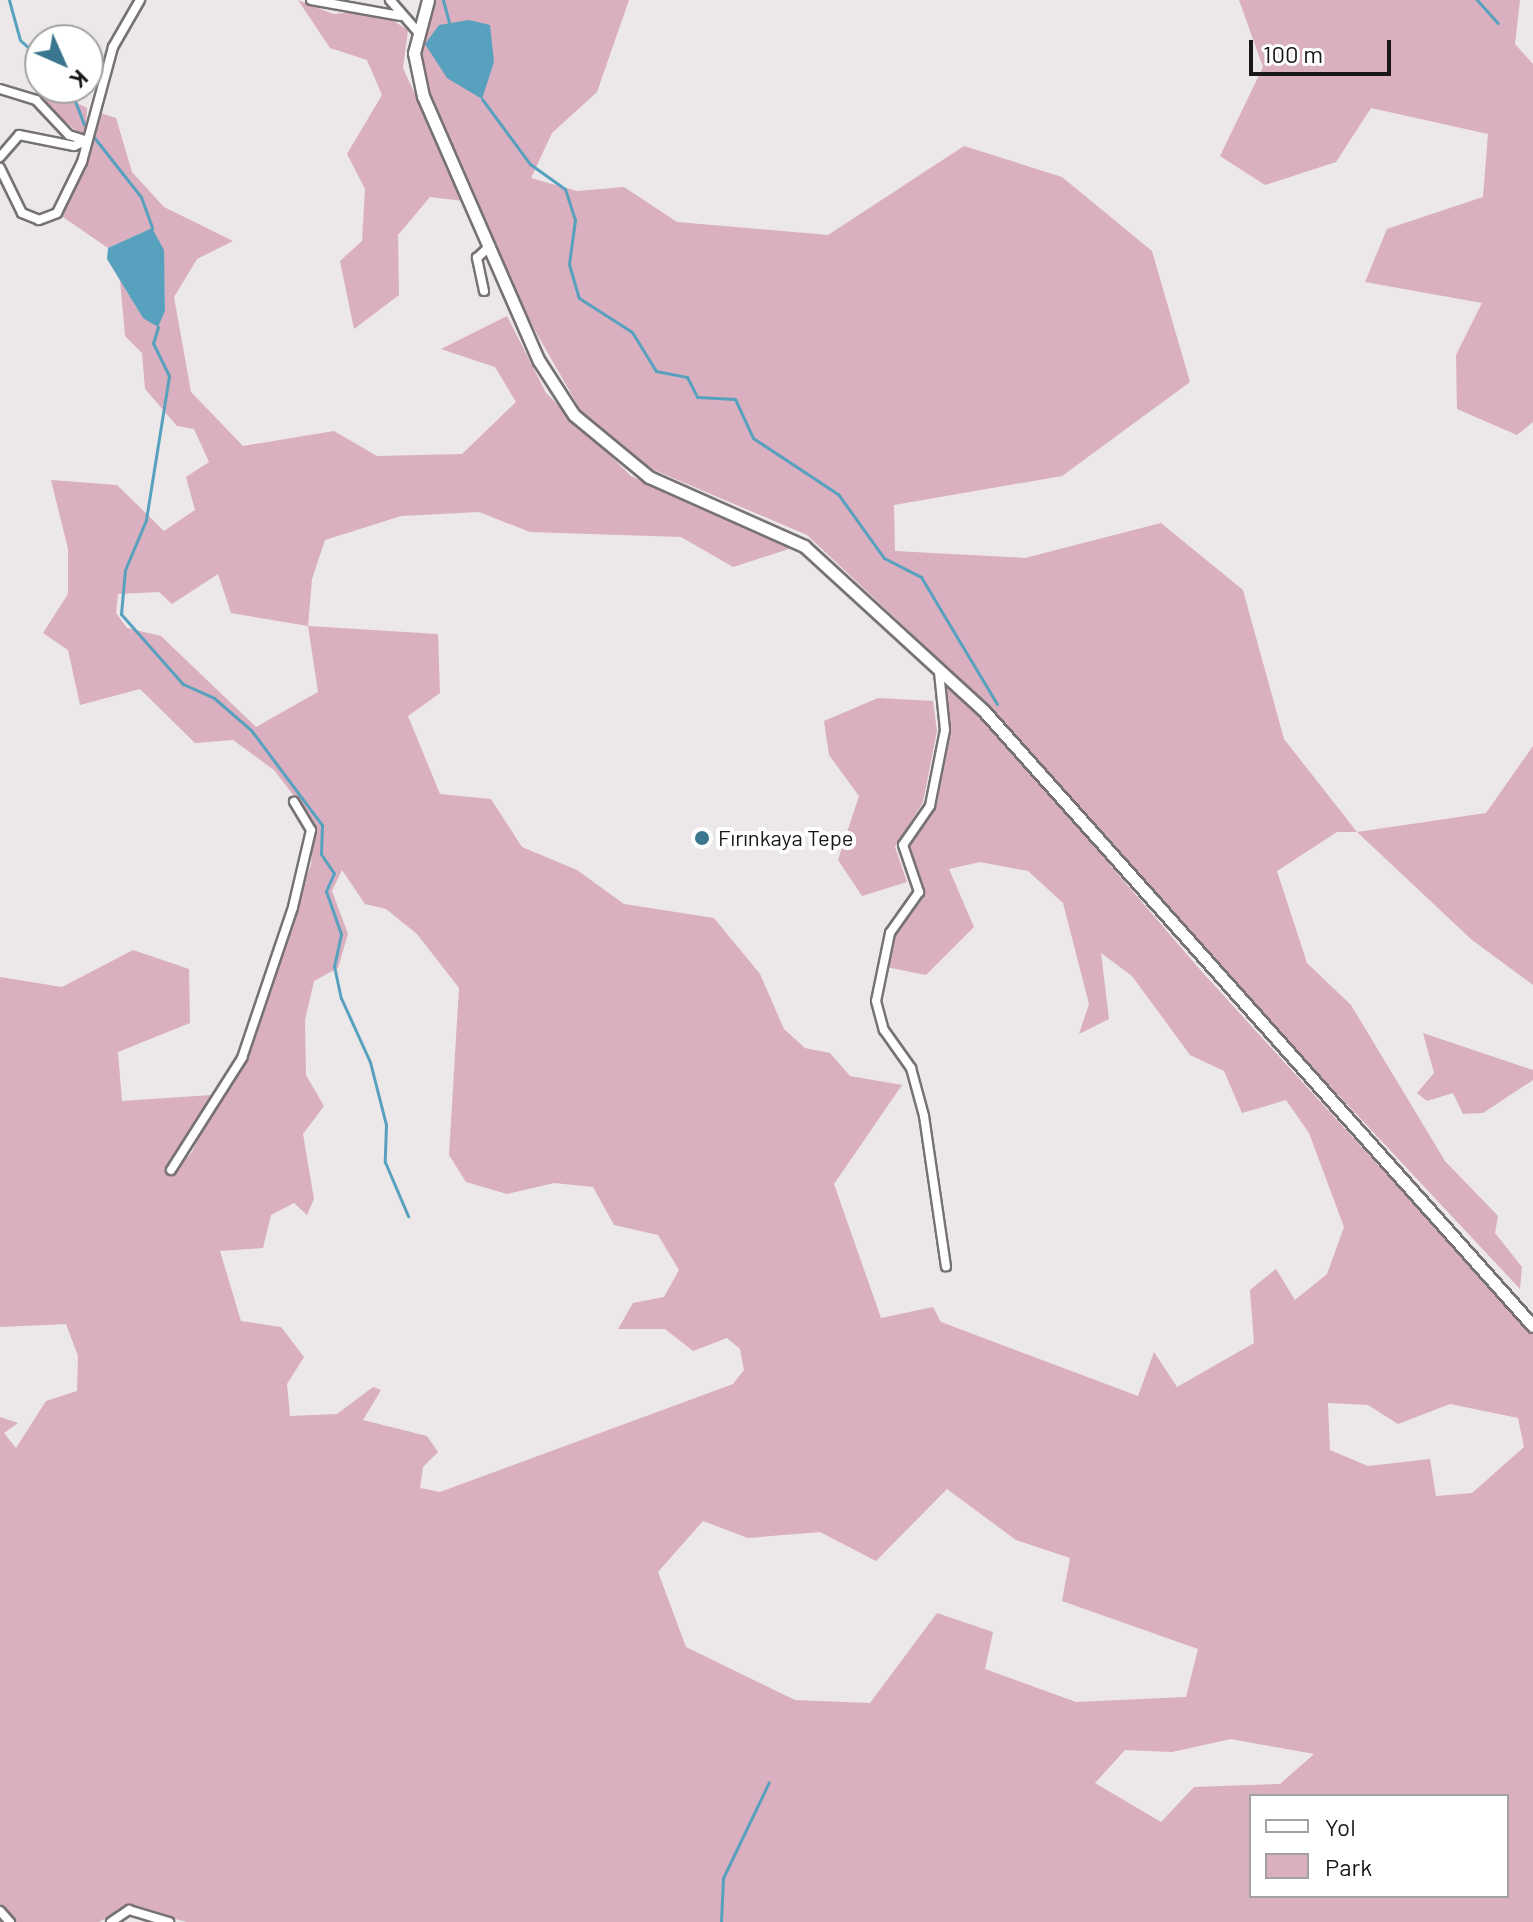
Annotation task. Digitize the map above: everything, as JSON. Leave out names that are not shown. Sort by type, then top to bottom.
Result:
[{"type":"street","points":[[0,168],[22,213],[39,220],[57,213],[87,141],[113,47],[140,0]]},
{"type":"street","points":[[311,0],[400,16]]},
{"type":"street","points":[[390,0],[400,16],[417,31]]},
{"type":"street","points":[[428,0],[417,31],[420,88],[539,361],[591,432],[649,477],[804,546],[984,711],[1533,1326]]},
{"type":"street","points":[[0,89],[36,100],[69,135],[87,141]]},
{"type":"street","points":[[0,157],[19,135],[74,146],[87,141]]},
{"type":"street","points":[[484,291],[477,258],[490,246]]},
{"type":"street","points":[[939,672],[945,730],[930,806],[903,845],[919,892],[890,933],[876,1001],[884,1030],[911,1068],[924,1116],[946,1266]]},
{"type":"street","points":[[171,1170],[242,1058],[293,907],[311,830],[294,802]]},
{"type":"street","points":[[111,1922],[129,1910],[169,1922]]},
{"type":"street","points":[[0,1911],[10,1922]]},
{"type":"green space","points":[[298,0],[333,14],[376,10],[408,30],[403,68],[464,201],[430,197],[398,235],[399,295],[354,329],[340,261],[362,241],[365,189],[347,154],[382,95],[367,60],[330,48]]},
{"type":"green space","points":[[434,0],[629,0],[597,92],[552,133],[531,178],[577,191],[624,187],[677,222],[828,235],[964,146],[1062,177],[1152,251],[1190,382],[1062,476],[894,505],[895,551],[1025,558],[1161,523],[1243,590],[1284,739],[1357,832],[1337,832],[1277,871],[1307,963],[1351,1005],[1445,1161],[1498,1216],[1495,1233],[1522,1267],[1520,1289],[1139,882],[993,710],[807,535],[640,464],[581,411],[521,306],[422,77],[423,21]]},
{"type":"green space","points":[[1239,0],[1520,0],[1515,44],[1533,64],[1533,422],[1517,435],[1457,409],[1456,355],[1482,303],[1365,282],[1387,229],[1483,197],[1488,134],[1371,108],[1336,162],[1265,185],[1220,156],[1263,67]]},
{"type":"green space","points":[[45,104],[79,104],[87,108],[85,138]]},
{"type":"green space","points":[[97,112],[116,118],[132,172],[164,207],[233,241],[197,259],[174,297],[191,392],[243,446],[334,431],[377,456],[462,454],[516,402],[495,367],[441,349],[507,316],[546,393],[631,476],[792,548],[733,567],[681,537],[530,532],[479,512],[401,516],[325,540],[312,579],[308,626],[438,634],[440,693],[408,716],[440,794],[491,799],[522,847],[577,870],[624,904],[714,918],[760,974],[784,1029],[805,1048],[830,1053],[850,1076],[902,1085],[834,1184],[881,1318],[933,1307],[941,1322],[1138,1396],[1154,1352],[1177,1387],[1254,1343],[1250,1290],[1276,1269],[1295,1300],[1327,1274],[1344,1227],[1309,1133],[1286,1100],[1242,1113],[1224,1071],[1190,1055],[1132,976],[1101,953],[1109,1019],[1079,1034],[1089,1004],[1063,903],[1028,871],[980,862],[949,869],[974,927],[926,975],[886,967],[894,935],[924,893],[907,848],[937,804],[949,731],[943,681],[975,708],[1203,973],[1533,1335],[1533,1922],[187,1922],[127,1906],[99,1922],[15,1922],[0,1905],[0,1417],[18,1423],[4,1433],[16,1448],[46,1401],[77,1391],[78,1356],[66,1324],[0,1327],[0,977],[62,987],[133,950],[189,969],[190,1023],[118,1052],[122,1101],[212,1095],[166,1170],[172,1175],[192,1152],[259,1010],[311,864],[314,822],[274,770],[233,740],[195,743],[140,689],[80,705],[68,650],[43,633],[68,594],[68,549],[51,480],[117,485],[164,531],[195,510],[186,477],[209,462],[194,429],[177,426],[145,389],[142,353],[125,336],[120,280],[143,318],[165,312],[164,270],[152,228],[108,248],[60,215]],"holes":[[[218,574],[231,613],[308,626],[318,692],[256,727],[161,636],[127,628],[116,613],[118,594],[159,592],[172,604]],[[342,870],[365,904],[386,909],[417,934],[459,988],[449,1155],[466,1182],[507,1194],[554,1183],[593,1187],[614,1225],[658,1235],[679,1270],[664,1297],[633,1303],[618,1329],[665,1329],[693,1351],[727,1338],[740,1349],[744,1370],[733,1384],[440,1492],[420,1488],[423,1467],[438,1452],[427,1436],[363,1420],[381,1390],[373,1387],[337,1414],[290,1416],[287,1384],[304,1357],[281,1327],[241,1321],[220,1251],[263,1248],[271,1215],[294,1203],[307,1215],[314,1199],[303,1134],[324,1106],[306,1075],[305,1020],[314,981],[338,968],[348,934],[332,891]],[[1328,1403],[1368,1405],[1398,1424],[1450,1404],[1518,1418],[1524,1447],[1472,1493],[1436,1496],[1430,1459],[1368,1466],[1330,1450]],[[947,1489],[1016,1540],[1070,1558],[1062,1601],[1198,1649],[1186,1697],[1076,1702],[985,1669],[993,1632],[937,1613],[870,1703],[795,1700],[686,1647],[658,1572],[703,1521],[748,1538],[820,1532],[876,1561]],[[1231,1739],[1314,1754],[1280,1784],[1194,1787],[1161,1822],[1095,1783],[1125,1750],[1172,1752]]]},
{"type":"green space","points":[[878,698],[933,701],[937,731],[923,802],[895,847],[907,882],[862,896],[838,860],[859,796],[829,755],[824,721]]},
{"type":"green space","points":[[1533,746],[1533,985],[1472,940],[1357,832],[1486,813]]},
{"type":"green space","points":[[1423,1033],[1533,1070],[1533,1080],[1483,1113],[1463,1114],[1453,1093],[1427,1101],[1417,1093],[1434,1073]]},
{"type":"water","points":[[469,20],[490,25],[494,62],[482,99],[447,78],[425,44],[439,25]]},
{"type":"water","points":[[152,228],[164,250],[165,311],[158,327],[143,318],[107,259],[108,248]]},
{"type":"waterway","points":[[9,0],[20,40],[24,44]]},
{"type":"waterway","points":[[443,0],[449,22]]},
{"type":"waterway","points":[[1477,0],[1498,23]]},
{"type":"waterway","points":[[482,99],[530,164],[565,189],[575,220],[569,264],[579,298],[632,332],[656,371],[687,377],[697,397],[735,399],[753,438],[838,494],[884,558],[921,577],[997,704]]},
{"type":"waterway","points":[[76,104],[84,124]]},
{"type":"waterway","points":[[93,136],[141,197],[152,228]]},
{"type":"waterway","points":[[158,327],[153,343],[169,376],[146,520],[125,570],[121,614],[183,684],[214,698],[251,730],[322,825],[321,854],[334,873],[326,891],[341,934],[334,966],[341,998],[370,1062],[386,1125],[385,1162],[408,1216]]},
{"type":"waterway","points":[[721,1922],[723,1878],[769,1782]]},
{"type":"place","name":"Fırınkaya Tepe","points":[[702,838]]}]
